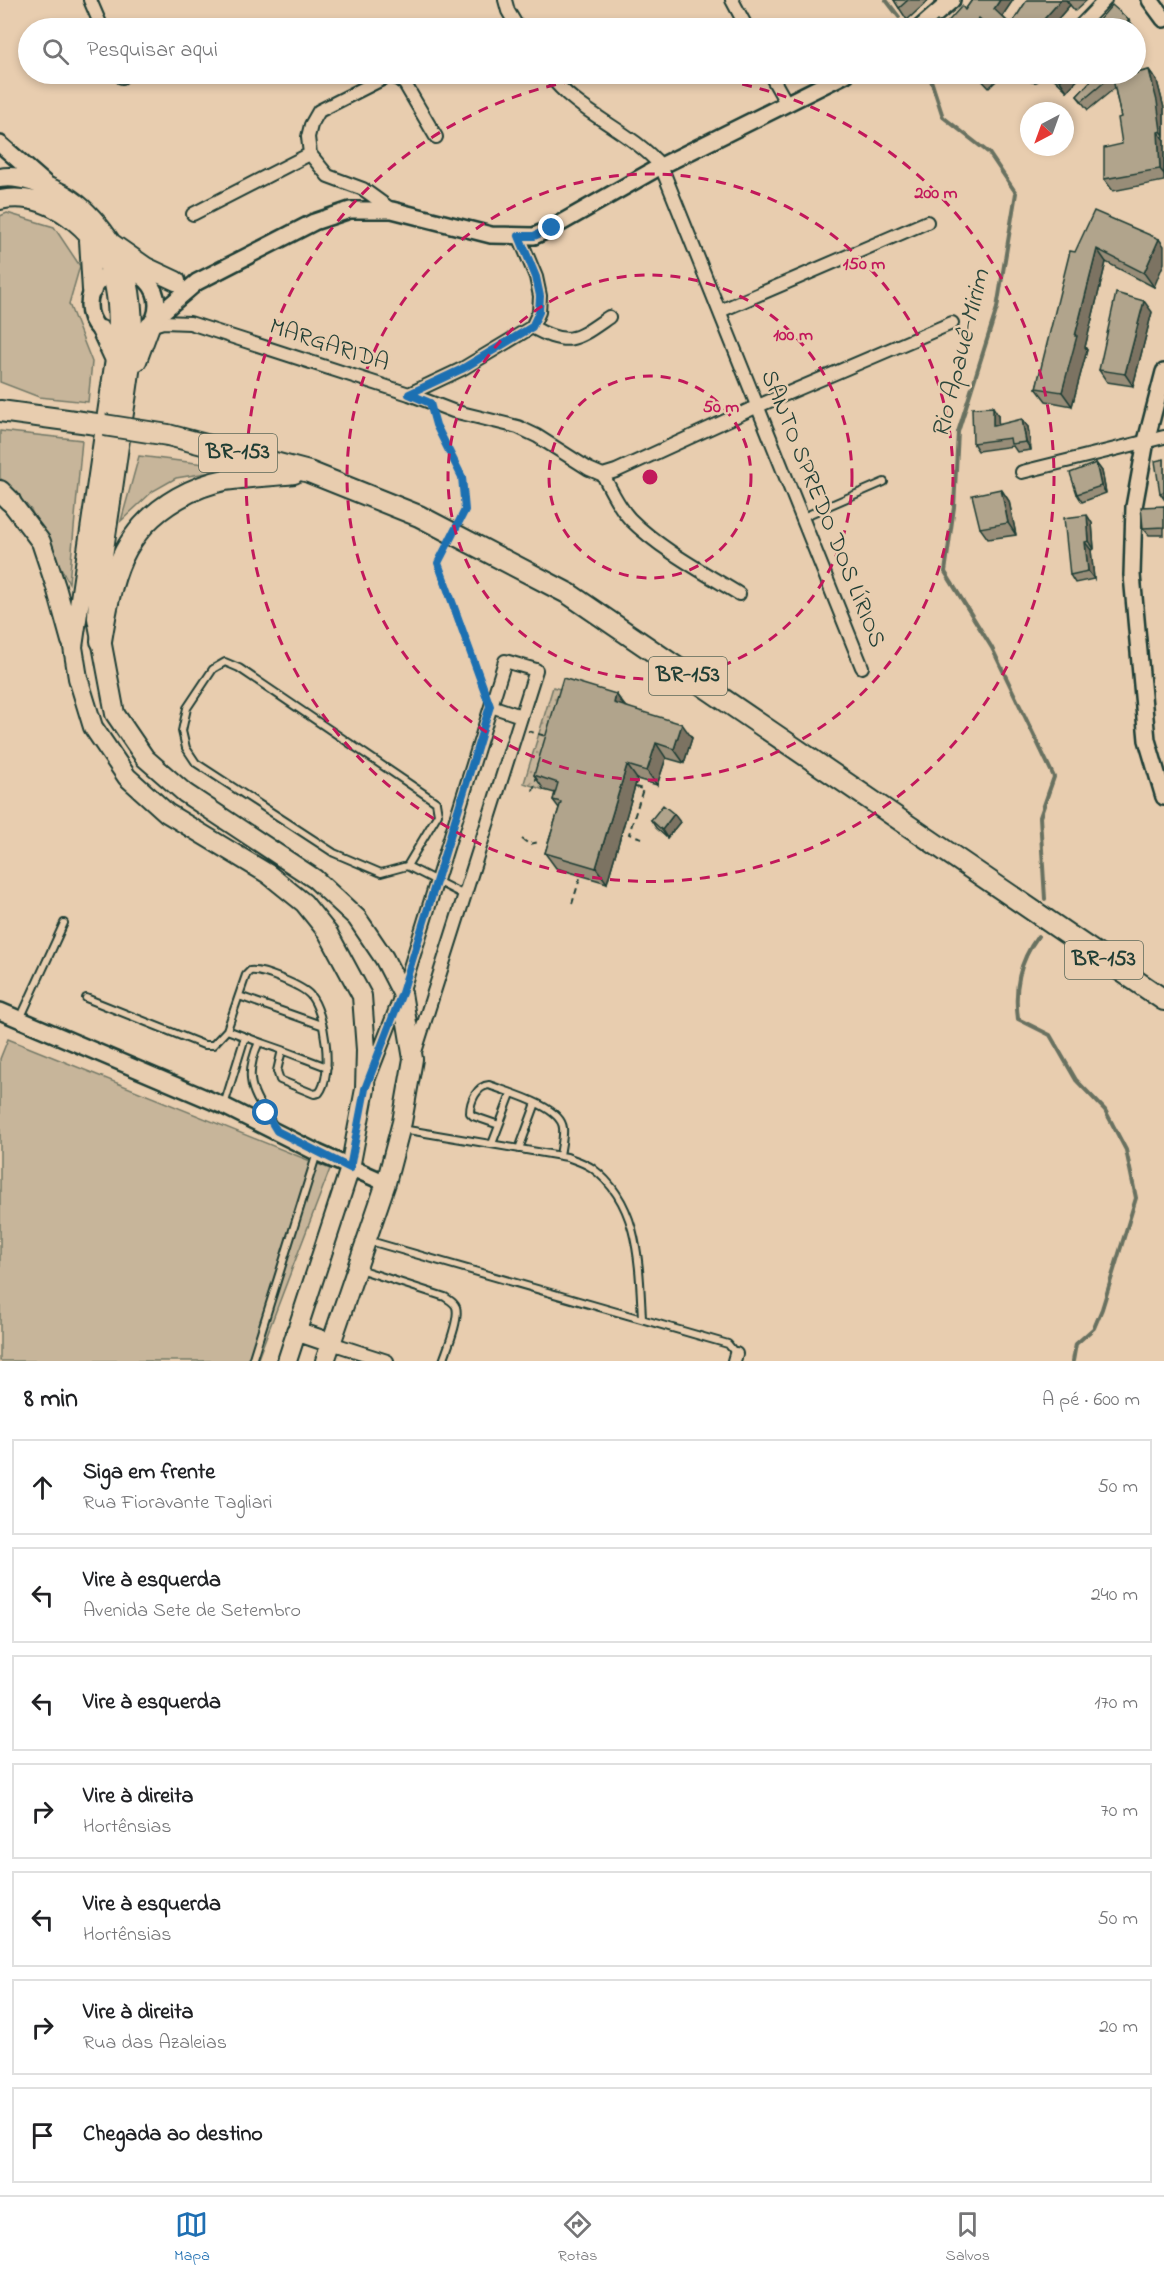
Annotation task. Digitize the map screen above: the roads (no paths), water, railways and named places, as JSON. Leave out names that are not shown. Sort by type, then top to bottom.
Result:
[{"type":"highway","name":"BR-153","points":[[5,408],[168,435],[309,472],[419,516],[569,594],[908,828],[1164,1000]]},
{"type":"highway","points":[[101,641],[108,600],[120,560],[133,536],[163,507],[191,491],[224,480],[309,472]]},
{"type":"main road","points":[[0,178],[6,176],[52,189],[72,198],[100,226],[110,242],[118,271],[118,335],[73,647]]},
{"type":"main road","points":[[0,200],[13,197],[42,202],[61,211],[88,235],[118,271]]},
{"type":"main road","points":[[88,235],[92,290]]},
{"type":"main road","points":[[110,242],[146,267],[176,281]]},
{"type":"main road","points":[[152,323],[129,376],[98,589],[97,618],[115,714],[145,758],[185,793],[315,879],[357,918],[384,958],[402,993],[413,1059],[400,1129],[386,1183],[325,1361]]},
{"type":"main road","points":[[118,335],[129,376]]},
{"type":"main road","points":[[5,496],[41,542],[73,647],[78,678],[93,727],[127,777],[167,813],[268,874],[304,903],[328,933],[362,996],[366,1050],[365,1089],[350,1168],[287,1361]]},
{"type":"main road","points":[[296,1331],[331,1343]]},
{"type":"street","points":[[90,0],[98,18]]},
{"type":"street","points":[[505,0],[513,18]]},
{"type":"street","points":[[732,0],[742,18]]},
{"type":"street","points":[[931,18],[952,0]]},
{"type":"street","points":[[1088,18],[1105,0]]},
{"type":"street","points":[[1150,0],[1164,20]]},
{"type":"street","points":[[372,84],[319,111],[311,125],[308,137],[310,154],[328,176],[363,189],[392,210]]},
{"type":"street","points":[[405,84],[436,137]]},
{"type":"street","points":[[559,84],[571,96],[648,151],[661,166]]},
{"type":"street","points":[[775,84],[787,105]]},
{"type":"street","points":[[152,323],[157,312],[157,297],[148,281],[139,274],[118,271],[100,279],[92,290],[89,302],[91,314],[118,335],[152,323],[197,282],[314,222],[350,210],[392,210],[491,235],[534,236],[661,166],[827,84]]},
{"type":"street","points":[[0,144],[52,189]]},
{"type":"street","points":[[193,214],[310,154]]},
{"type":"street","name":"SANTO SPREDO DOS LÍRIOS","points":[[661,166],[862,667]]},
{"type":"street","points":[[720,311],[927,222]]},
{"type":"street","points":[[409,394],[462,369],[532,327],[539,312],[540,296],[536,277],[519,236]]},
{"type":"street","points":[[148,281],[197,282]]},
{"type":"street","points":[[532,327],[551,338],[565,340],[582,336],[609,317]]},
{"type":"street","name":"MARGARIDA","points":[[152,323],[190,323],[409,394],[430,403],[518,427],[603,475]]},
{"type":"street","points":[[739,594],[673,552],[630,519],[617,502],[603,475],[952,323]]},
{"type":"street","points":[[1164,372],[1146,441],[1134,507],[1132,575],[1147,740],[1164,796]]},
{"type":"street","points":[[1022,472],[1164,437]]},
{"type":"street","points":[[365,1089],[402,993],[505,661],[536,670],[413,1059]]},
{"type":"street","points":[[490,706],[519,722]]},
{"type":"street","points":[[0,1011],[224,1106],[318,1153],[386,1183]]},
{"type":"street","points":[[331,1343],[387,1361]]},
{"type":"lane","points":[[803,517],[884,482]]},
{"type":"lane","points":[[407,866],[438,814],[436,802],[238,668],[225,662],[213,669],[187,708],[182,731],[186,748],[196,763],[334,853],[381,873],[407,866],[464,895]]},
{"type":"lane","points":[[20,1019],[64,923]]},
{"type":"lane","points":[[86,998],[204,1045],[213,1045],[227,1030],[246,975],[250,971],[258,971],[299,987],[310,996],[317,1009],[327,1067],[326,1079],[319,1093],[314,1094],[280,1080],[276,1071],[282,1050]]},
{"type":"lane","points":[[239,996],[321,1025]]},
{"type":"lane","points":[[227,1030],[327,1067]]},
{"type":"lane","points":[[224,1106],[245,1037]]},
{"type":"lane","points":[[259,1042],[250,1064],[251,1083],[255,1095],[277,1131]]},
{"type":"lane","points":[[499,1125],[472,1116],[470,1113],[470,1108],[482,1085],[489,1084],[548,1109],[563,1127],[560,1156]]},
{"type":"lane","points":[[492,1144],[511,1094]]},
{"type":"lane","points":[[519,1149],[536,1103]]},
{"type":"lane","points":[[400,1129],[560,1156],[590,1166],[604,1178],[620,1200],[631,1222],[638,1258],[642,1318]]},
{"type":"lane","points":[[252,1361],[318,1153]]},
{"type":"lane","points":[[366,1240],[728,1344],[735,1357]]},
{"type":"lane","points":[[357,1268],[445,1297],[453,1303],[456,1308],[456,1317],[443,1361]]},
{"type":"waterway","name":"Rio Apauê-Mirim","points":[[886,0],[899,17]]},
{"type":"waterway","name":"Rio Apauê-Mirim","points":[[932,84],[943,117],[989,153],[1016,193],[997,308],[958,432],[954,507],[945,572],[992,648],[1054,777],[1040,817],[1045,899]]},
{"type":"waterway","name":"Rio Apauê-Mirim","points":[[1038,936],[1026,956],[1019,976],[1018,1019],[1050,1035],[1076,1080],[1105,1110],[1126,1150],[1136,1198],[1102,1309],[1094,1328],[1076,1344],[1073,1361]]}]
